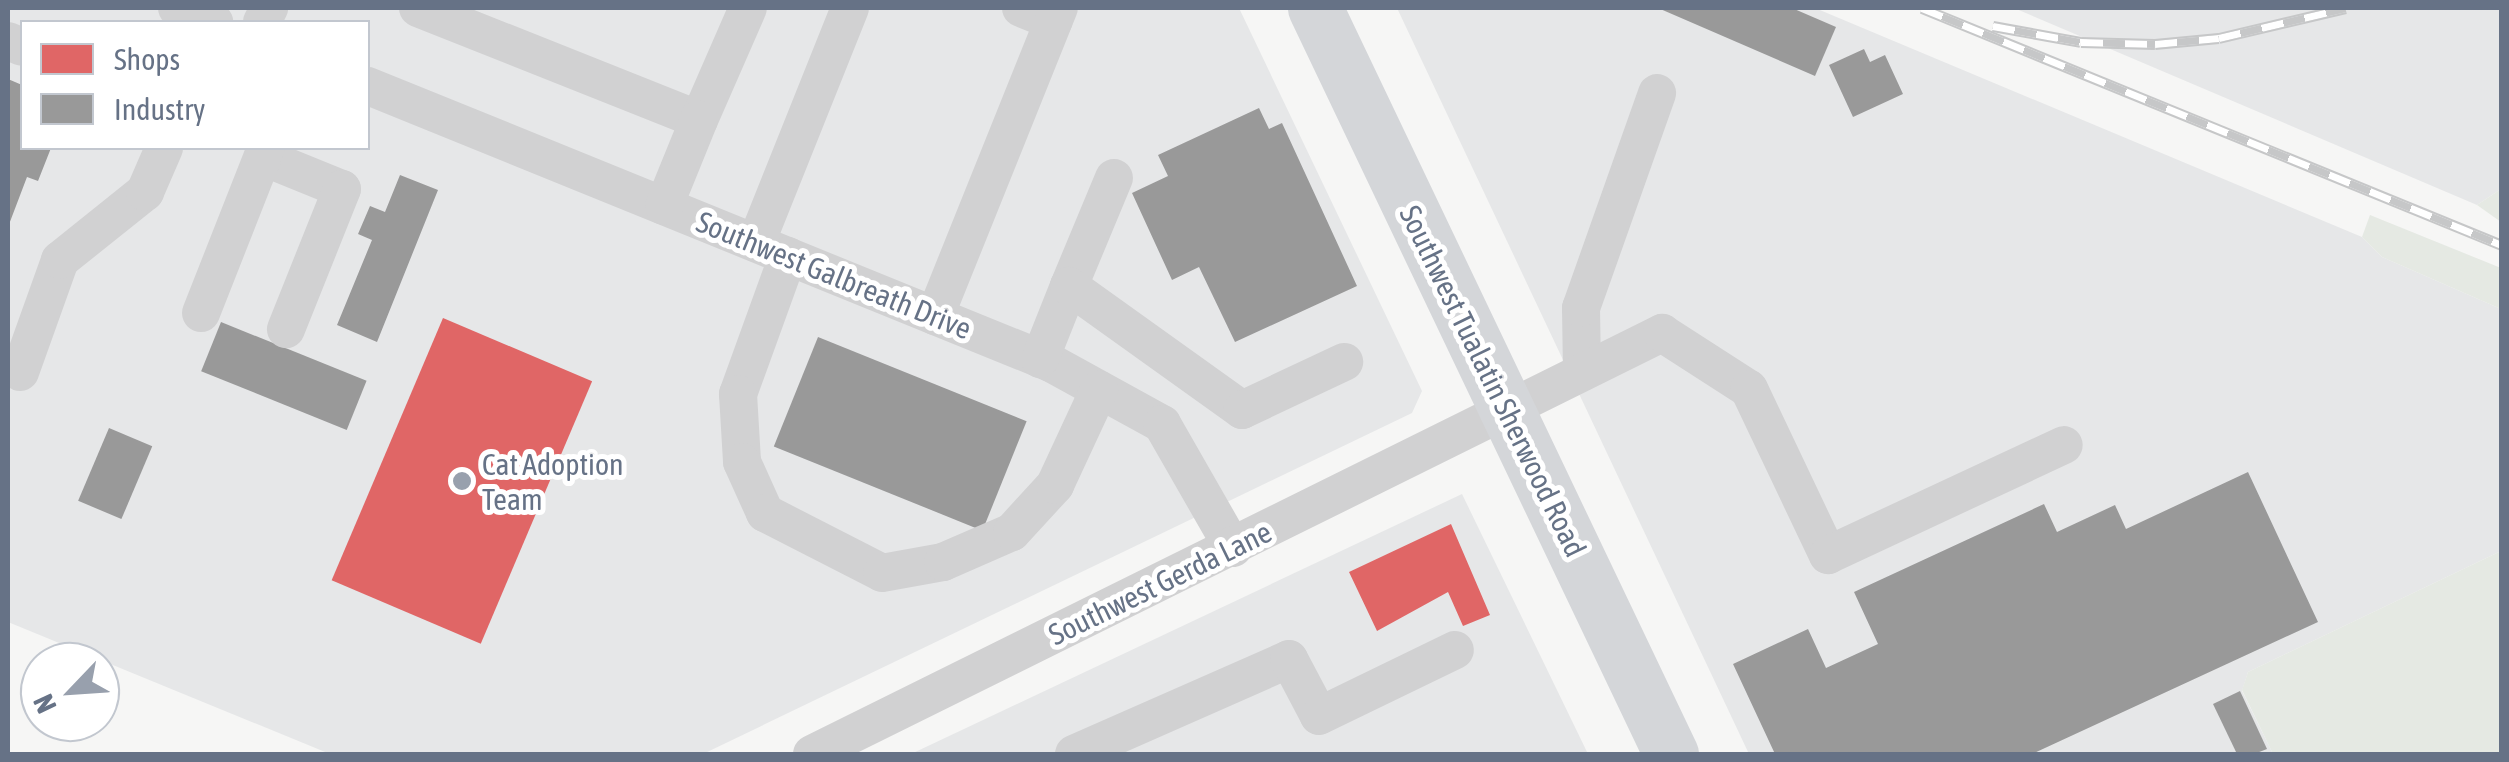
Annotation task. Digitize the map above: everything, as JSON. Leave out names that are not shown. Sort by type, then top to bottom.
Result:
[{"type":"highway","name":"Southwest Tualatin Sherwood Road","points":[[1315,8],[1671,754]]},
{"type":"street","points":[[177,8],[209,20]]},
{"type":"street","points":[[418,8],[700,120]]},
{"type":"street","points":[[664,206],[748,8]]},
{"type":"street","points":[[850,8],[772,250],[738,394],[742,462],[765,514],[882,573],[943,562],[1012,532],[1054,485],[1099,390]]},
{"type":"street","points":[[935,316],[1044,12]]},
{"type":"street","name":"Southwest Galbreath Drive","points":[[370,87],[1040,359],[1099,390],[1162,424],[1233,548]]},
{"type":"street","points":[[1582,372],[1581,308],[1658,93]]},
{"type":"street","points":[[20,372],[60,260],[145,192],[163,150]]},
{"type":"street","points":[[201,313],[264,152],[342,188],[286,330]]},
{"type":"street","points":[[1040,359],[1114,178]]},
{"type":"street","points":[[1069,286],[1242,410],[1344,362]]},
{"type":"street","name":"Southwest Gerda Lane","points":[[812,754],[1662,333],[1749,389],[1828,556],[2064,445]]},
{"type":"street","points":[[1074,754],[1289,658],[1319,716],[1455,650]]},
{"type":"shaded area","points":[[8,8],[1239,8],[1422,391],[1412,413],[703,754],[330,754],[120,668],[120,642],[57,642],[8,622]]},
{"type":"shaded area","points":[[1397,8],[1815,8],[2362,237],[2382,257],[2501,309],[2501,551],[2248,672],[2242,691],[2273,754],[1749,754]]},
{"type":"shaded area","points":[[2014,8],[2501,8],[2501,189],[2477,205]]},
{"type":"shaded area","points":[[2501,189],[2501,222],[2477,205]]},
{"type":"shaded area","points":[[2370,215],[2501,268],[2501,309],[2382,257],[2362,237]]},
{"type":"shaded area","points":[[1462,494],[1588,754],[911,754]]},
{"type":"shaded area","points":[[2501,551],[2501,754],[2273,754],[2242,690],[2248,672]]},
{"type":"building: Shops","name":"Cat Adoption Team","points":[[443,318],[592,381],[481,644],[332,580]]},
{"type":"building: Shops","points":[[1451,524],[1490,615],[1463,626],[1448,592],[1377,631],[1349,572]]},
{"type":"building: Industry","points":[[1658,8],[1792,8],[1836,27],[1815,76]]},
{"type":"building: Industry","points":[[1864,49],[1870,62],[1885,55],[1903,94],[1853,117],[1829,65]]},
{"type":"building: Industry","points":[[8,79],[20,84],[20,150],[50,150],[38,181],[27,177],[8,227]]},
{"type":"building: Industry","points":[[1259,108],[1269,129],[1282,123],[1357,286],[1235,342],[1199,267],[1172,280],[1132,193],[1168,176],[1158,155]]},
{"type":"building: Industry","points":[[400,175],[438,190],[377,342],[337,325],[372,240],[358,234],[370,206],[385,212]]},
{"type":"building: Industry","points":[[221,322],[367,381],[347,430],[201,371]]},
{"type":"building: Industry","points":[[818,337],[1027,421],[982,531],[774,446]]},
{"type":"building: Industry","points":[[109,428],[152,446],[121,519],[78,501]]},
{"type":"building: Industry","points":[[2248,472],[2318,622],[2032,754],[1775,754],[1733,664],[1808,629],[1826,668],[1878,644],[1854,592],[2044,504],[2057,532],[2115,505],[2126,529]]},
{"type":"building: Industry","points":[[2240,691],[2267,749],[2254,754],[2237,754],[2213,704]]},
{"type":"railway","points":[[1922,8],[2502,245]]},
{"type":"railway","points":[[1993,26],[2081,42],[2155,44],[2219,38],[2346,8]]},
{"type":"place","name":"Cat Adoption Team","points":[[462,481]]}]
